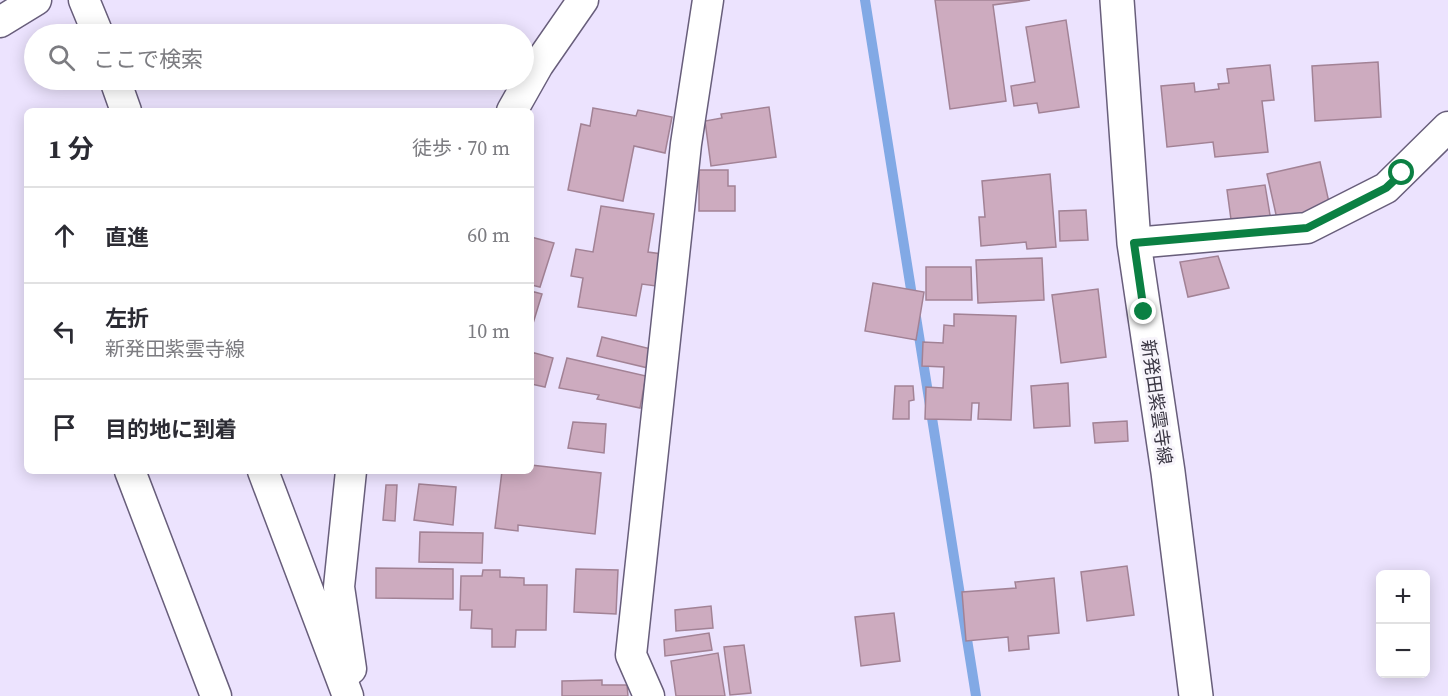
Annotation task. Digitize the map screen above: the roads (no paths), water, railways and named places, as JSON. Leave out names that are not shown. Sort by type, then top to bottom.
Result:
[{"type":"main road","name":"新発田紫雲寺線","points":[[1117,0],[1134,243],[1168,472],[1196,696]]},
{"type":"street","points":[[0,22],[36,0]]},
{"type":"street","points":[[84,0],[94,24]]},
{"type":"street","points":[[534,72],[583,0]]},
{"type":"street","points":[[649,696],[631,655],[686,144],[708,0]]},
{"type":"street","points":[[119,90],[125,108]]},
{"type":"street","points":[[514,108],[524,90]]},
{"type":"street","points":[[1134,243],[1307,228],[1386,188],[1448,127]]},
{"type":"street","points":[[131,474],[216,696]]},
{"type":"street","points":[[264,474],[348,696]]},
{"type":"street","points":[[351,474],[339,587],[355,696]]},
{"type":"waterway","points":[[865,0],[913,302]]},
{"type":"waterway","points":[[916,317],[976,696]]}]
